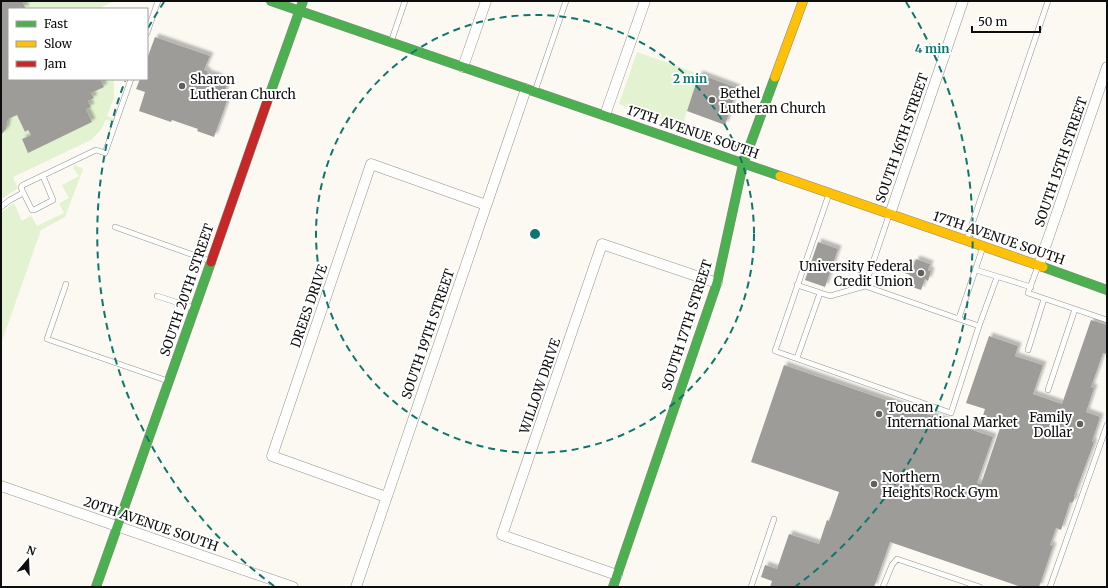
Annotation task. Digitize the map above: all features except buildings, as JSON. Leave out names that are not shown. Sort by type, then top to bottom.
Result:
[{"type":"street","name":"17TH AVENUE SOUTH","points":[[270,1],[605,115],[829,194],[1039,265],[1107,290]]},
{"type":"street","name":"SOUTH 20TH STREET","points":[[96,587],[303,1]]},
{"type":"street","points":[[463,67],[486,1]]},
{"type":"street","points":[[605,115],[645,1]]},
{"type":"street","name":"SOUTH 17TH STREET","points":[[613,587],[717,283],[743,164],[802,1]]},
{"type":"street","name":"SOUTH 16TH STREET","points":[[890,214],[963,1]]},
{"type":"street","name":"SOUTH 15TH STREET","points":[[1039,265],[1107,67]]},
{"type":"street","name":"SOUTH 19TH STREET","points":[[356,587],[486,205],[530,90]]},
{"type":"street","name":"DREES DRIVE","points":[[386,497],[272,456],[371,164],[486,205]]},
{"type":"street","name":"WILLOW DRIVE","points":[[617,575],[502,535],[602,244],[717,283]]},
{"type":"street","name":"20TH AVENUE SOUTH","points":[[1,486],[293,587]]},
{"type":"lane","points":[[148,30],[158,1]]},
{"type":"lane","points":[[390,42],[405,1]]},
{"type":"lane","points":[[530,90],[566,1]]},
{"type":"lane","points":[[966,240],[1048,1]]},
{"type":"lane","points":[[43,176],[53,198],[52,202],[32,210],[21,187],[43,176],[96,150],[105,153],[131,80]]},
{"type":"lane","points":[[1,207],[23,193]]},
{"type":"lane","points":[[829,194],[775,350],[950,413],[997,276]]},
{"type":"lane","points":[[865,286],[890,214]]},
{"type":"lane","points":[[115,227],[211,262]]},
{"type":"lane","points":[[959,318],[984,246]]},
{"type":"lane","points":[[1039,265],[1028,293],[1107,320]]},
{"type":"lane","points":[[976,270],[1030,287]]},
{"type":"lane","points":[[66,284],[47,339],[169,381]]},
{"type":"lane","points":[[797,285],[830,296],[865,286],[979,326]]},
{"type":"lane","points":[[797,358],[820,292]]},
{"type":"lane","points":[[157,296],[195,308]]},
{"type":"lane","points":[[1028,350],[1044,299]]},
{"type":"lane","points":[[1048,390],[1075,309]]},
{"type":"lane","points":[[1050,587],[1107,425]]},
{"type":"lane","points":[[751,587],[774,519]]},
{"type":"lane","points":[[883,587],[892,565],[897,559],[980,587]]},
{"type":"green space","points":[[22,1],[114,1],[100,8],[26,8]]},
{"type":"green space","points":[[637,52],[699,74],[682,126],[619,104]]},
{"type":"green space","points":[[100,80],[114,80],[114,98],[107,116],[114,119],[113,122],[106,120],[100,131],[91,140],[13,177],[17,189],[1,199],[1,135],[6,129],[8,119],[17,115],[25,132],[28,130],[31,135],[22,139],[28,152],[92,122],[86,109],[91,107],[88,101],[94,98],[91,93],[103,87]]},
{"type":"green space","points":[[75,165],[83,169],[65,217],[41,230],[1,344],[1,213],[14,203],[22,221],[30,216],[37,226],[64,213],[60,203],[69,198],[62,185],[79,176],[73,168]]},
{"type":"traffic: fast","points":[[271,1],[780,176]]},
{"type":"traffic: fast","points":[[267,102],[303,1]]},
{"type":"traffic: fast","points":[[613,587],[717,283],[743,164],[775,77]]},
{"type":"traffic: fast","points":[[96,587],[211,262]]},
{"type":"traffic: fast","points":[[1043,267],[1107,290]]},
{"type":"traffic: slow","points":[[775,77],[803,1]]},
{"type":"traffic: slow","points":[[780,176],[1043,267]]},
{"type":"traffic: jam","points":[[211,262],[267,102]]},
{"type":"place","name":"Sharon Lutheran Church","points":[[182,86]]},
{"type":"place","name":"Bethel Lutheran Church","points":[[712,100]]},
{"type":"place","name":"University Federal Credit Union","points":[[921,273]]},
{"type":"place","name":"Toucan International Market","points":[[879,414]]},
{"type":"place","name":"Family Dollar","points":[[1080,424]]},
{"type":"place","name":"Northern Heights Rock Gym","points":[[874,484]]}]
